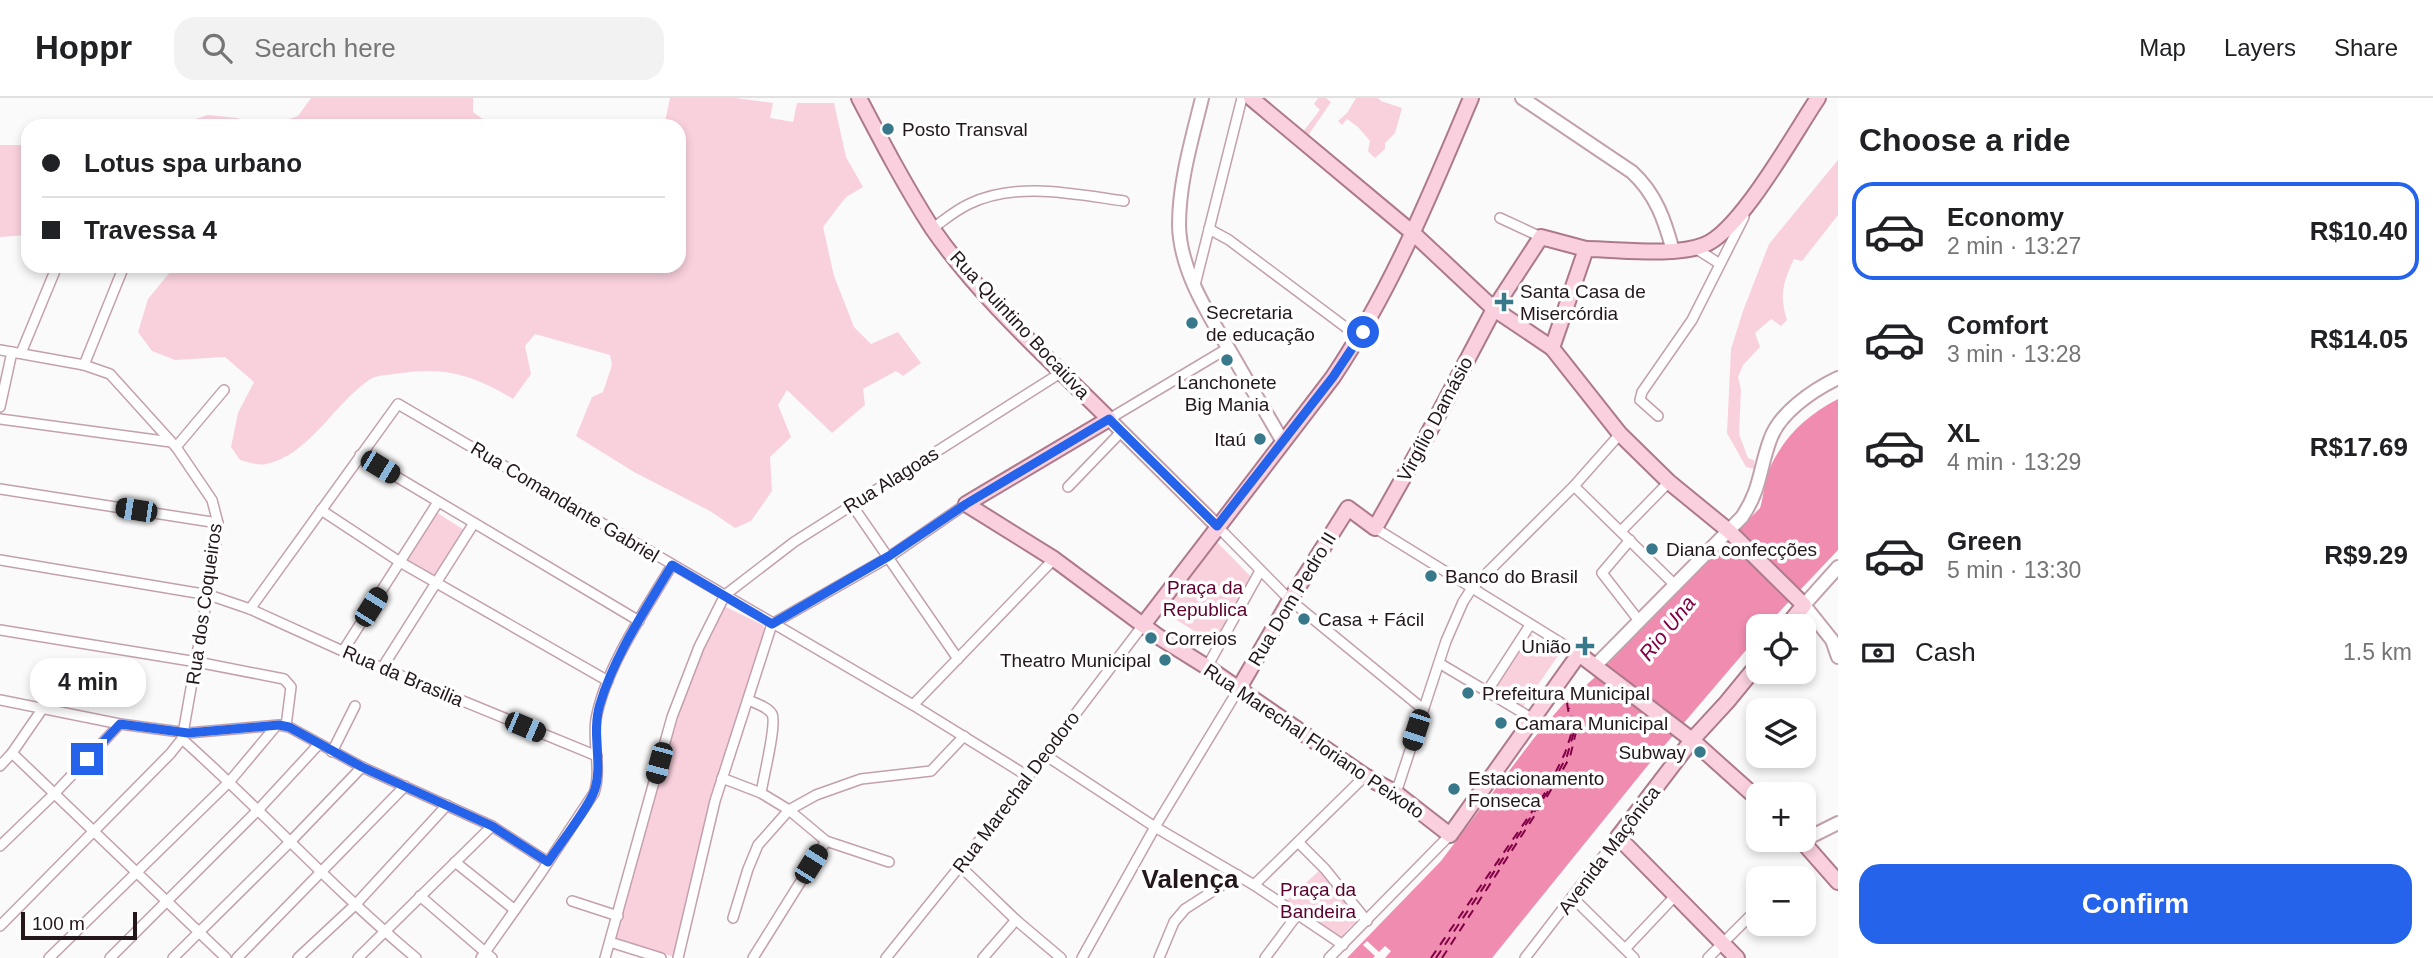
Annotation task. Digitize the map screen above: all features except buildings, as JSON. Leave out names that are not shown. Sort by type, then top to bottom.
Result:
[{"type":"main road","name":"Rua Quintino Bocaiúva","points":[[859,98],[902,179],[933,228],[970,277],[1109,419]]},
{"type":"main road","points":[[1251,98],[1414,234],[1494,309],[1552,348],[1620,435],[1669,482],[1731,532],[1800,601],[1793,614]]},
{"type":"main road","points":[[1143,625],[1360,338],[1414,234],[1471,98]]},
{"type":"main road","points":[[1541,237],[1586,249],[1674,251],[1695,248],[1714,239],[1754,197],[1816,99]]},
{"type":"main road","name":"Virgílio Damásio","points":[[1375,528],[1494,309],[1541,237]]},
{"type":"main road","points":[[1552,348],[1586,249]]},
{"type":"main road","points":[[966,504],[1109,419]]},
{"type":"main road","name":"Rua Marechal Floriano Peixoto","points":[[966,504],[1054,559],[1143,625],[1364,776],[1395,793],[1450,835]]},
{"type":"main road","name":"Rua Dom Pedro II","points":[[1238,690],[1348,508],[1375,528]]},
{"type":"main road","points":[[1450,835],[1579,654],[1686,737],[1746,789]]},
{"type":"main road","name":"Avenida Maçônica","points":[[1618,837],[1686,737],[1727,702],[1746,679]]},
{"type":"main road","points":[[1618,837],[1737,958]]},
{"type":"main road","points":[[1813,852],[1838,882]]},
{"type":"street","points":[[1202,98],[1183,179],[1179,224],[1182,249],[1195,285],[1283,442]]},
{"type":"street","points":[[1195,285],[1242,98]]},
{"type":"street","points":[[1522,98],[1640,179],[1660,210],[1674,251]]},
{"type":"street","points":[[933,228],[967,204],[1005,192],[1050,192],[1124,201]]},
{"type":"street","points":[[1658,416],[1640,400],[1642,392],[1692,320],[1754,197]]},
{"type":"street","points":[[1500,218],[1541,237]]},
{"type":"street","points":[[1209,229],[1229,240],[1360,338]]},
{"type":"street","points":[[1695,248],[1720,264]]},
{"type":"street","points":[[0,407],[17,353],[54,273]]},
{"type":"street","points":[[84,365],[121,273]]},
{"type":"street","points":[[1109,419],[1228,348]]},
{"type":"street","name":"Rua dos Coqueiros","points":[[0,349],[103,370],[117,380],[173,444],[212,500],[218,523],[209,595],[183,735]]},
{"type":"street","name":"Rua Alagoas","points":[[725,595],[794,542],[1062,372]]},
{"type":"street","points":[[1597,668],[1731,532],[1751,504],[1770,440],[1779,424],[1802,402],[1838,378]]},
{"type":"street","points":[[0,419],[173,444],[224,390]]},
{"type":"street","name":"Rua Comandante Gabriel","points":[[360,455],[398,404],[913,705],[1029,777]]},
{"type":"street","name":"Rua Quintino Bocaiúva","points":[[1109,419],[1217,526]]},
{"type":"street","points":[[1068,487],[1122,431]]},
{"type":"street","points":[[1395,793],[1454,621],[1472,588],[1574,486],[1620,435]]},
{"type":"street","points":[[250,608],[360,455],[639,621]]},
{"type":"street","points":[[1621,531],[1669,482]]},
{"type":"street","points":[[1574,486],[1676,586]]},
{"type":"street","points":[[0,489],[218,523]]},
{"type":"street","points":[[343,651],[438,502]]},
{"type":"street","points":[[678,958],[715,801],[772,624],[889,556],[966,504]]},
{"type":"street","points":[[852,505],[958,659]]},
{"type":"street","points":[[321,510],[400,562],[608,681]]},
{"type":"street","points":[[382,668],[474,523]]},
{"type":"street","points":[[1217,526],[1290,600],[1423,709]]},
{"type":"street","points":[[1375,528],[1579,654]]},
{"type":"street","points":[[1630,540],[1602,573],[1640,622]]},
{"type":"street","points":[[913,705],[1054,559]]},
{"type":"street","name":"Rua da Brasilia","points":[[0,560],[209,595],[250,608],[382,668],[597,756]]},
{"type":"street","points":[[420,896],[486,956],[594,793],[597,779],[597,718],[608,681],[672,565]]},
{"type":"street","points":[[1838,567],[1800,601],[1835,637],[1838,657]]},
{"type":"street","points":[[1207,667],[1260,571]]},
{"type":"street","points":[[605,958],[672,717],[699,647],[725,595]]},
{"type":"street","name":"Rua Marechal Deodoro","points":[[886,958],[1029,777],[1143,625]]},
{"type":"street","points":[[1488,690],[1530,625]]},
{"type":"street","points":[[0,630],[284,679],[290,685],[281,726],[230,781],[49,958]]},
{"type":"street","points":[[1439,663],[1533,719]]},
{"type":"street","points":[[1082,958],[1155,827],[1238,690]]},
{"type":"street","points":[[0,700],[183,735],[281,726],[362,767],[492,826],[548,862]]},
{"type":"street","points":[[748,700],[769,710],[773,716],[761,793]]},
{"type":"street","points":[[332,751],[355,706]]},
{"type":"street","points":[[43,708],[4,761],[54,794],[226,958]]},
{"type":"street","points":[[0,846],[120,724]]},
{"type":"street","points":[[183,735],[385,932],[416,958]]},
{"type":"street","points":[[0,926],[170,754],[183,735]]},
{"type":"street","points":[[733,918],[758,845],[789,810],[816,795],[861,779],[931,771],[964,736]]},
{"type":"street","points":[[110,958],[259,809],[319,744]]},
{"type":"street","points":[[1045,755],[1155,827],[1254,885],[1343,945]]},
{"type":"street","points":[[173,958],[362,767]]},
{"type":"street","points":[[1254,885],[1364,776]]},
{"type":"street","points":[[722,778],[761,793],[789,810],[826,841],[889,862]]},
{"type":"street","points":[[237,958],[405,786]]},
{"type":"street","points":[[298,958],[356,904],[447,805]]},
{"type":"street","points":[[1816,834],[1838,823]]},
{"type":"street","points":[[358,958],[492,826]]},
{"type":"street","points":[[1329,958],[1450,835]]},
{"type":"street","name":"Avenida Maçônica","points":[[1531,956],[1618,837]]},
{"type":"street","points":[[753,958],[826,841]]},
{"type":"street","points":[[1298,842],[1325,869],[1367,921]]},
{"type":"street","points":[[455,862],[515,910]]},
{"type":"street","points":[[960,866],[1060,958]]},
{"type":"street","points":[[1159,958],[1178,916],[1238,876]]},
{"type":"street","points":[[1625,949],[1675,896]]},
{"type":"street","points":[[1573,898],[1634,958]]},
{"type":"street","points":[[572,901],[618,916]]},
{"type":"street","points":[[1265,958],[1297,915]]},
{"type":"street","points":[[983,958],[1016,920]]},
{"type":"street","points":[[1708,958],[1746,920]]},
{"type":"street","points":[[610,942],[661,958]]},
{"type":"green space","points":[[311,98],[473,98],[473,112],[482,119],[289,119],[298,116]]},
{"type":"green space","points":[[670,98],[736,98],[773,103],[770,118],[793,122],[797,103],[834,103],[846,157],[863,187],[846,197],[823,227],[834,276],[854,327],[871,344],[898,332],[921,363],[903,376],[896,371],[863,389],[865,405],[832,433],[787,390],[778,405],[791,437],[770,457],[772,491],[751,521],[735,528],[710,511],[634,472],[576,436],[592,397],[603,392],[612,365],[610,355],[535,334],[525,346],[531,374],[513,399],[484,383],[457,374],[428,371],[375,377],[357,390],[295,451],[281,459],[260,464],[240,460],[231,447],[238,413],[254,382],[225,357],[175,360],[152,351],[138,332],[148,299],[169,273],[686,273],[686,119],[666,119]]},
{"type":"green space","points":[[1318,98],[1326,98],[1331,102],[1307,137],[1302,133],[1320,110],[1314,104]]},
{"type":"green space","points":[[1356,98],[1378,98],[1402,108],[1395,133],[1385,143],[1385,149],[1375,158],[1368,151],[1370,141],[1358,127],[1347,119],[1342,125],[1338,121],[1347,113]]},
{"type":"green space","points":[[208,115],[240,119],[196,119]]},
{"type":"green space","points":[[0,145],[21,145],[21,236],[0,237]]},
{"type":"green space","points":[[1838,160],[1838,215],[1802,261],[1794,259],[1783,289],[1787,320],[1781,326],[1771,319],[1755,333],[1760,347],[1743,365],[1738,377],[1741,390],[1739,434],[1748,458],[1754,460],[1755,469],[1746,467],[1727,433],[1731,349],[1769,244]]},
{"type":"green space","points":[[436,512],[464,530],[435,577],[406,560]]},
{"type":"green space","name":"Praça da Republica","points":[[1213,538],[1252,578],[1214,644],[1160,609]]},
{"type":"green space","points":[[724,606],[763,625],[766,630],[675,957],[615,940],[660,773],[692,675]]},
{"type":"green space","points":[[1530,634],[1560,653],[1522,708],[1495,690]]},
{"type":"green space","name":"Praça da Bandeira","points":[[1320,870],[1359,920],[1341,938],[1285,902]]},
{"type":"water","name":"Rio Una","points":[[1838,399],[1838,550],[1777,614],[1746,614],[1746,650],[1653,759],[1492,958],[1347,958],[1441,861],[1534,738],[1571,695],[1575,695],[1593,679],[1760,508],[1767,475],[1781,447],[1797,428]]},
{"type":"pier","points":[[1367,941],[1379,952],[1385,946],[1391,951],[1385,958],[1373,958],[1375,956],[1363,945]]},
{"type":"ferry route","points":[[1431,958],[1547,790],[1572,732],[1567,703]]},
{"type":"ferry route","points":[[1442,958],[1570,757],[1576,732],[1569,708]]},
{"type":"ferry route","points":[[1436,958],[1547,793],[1567,756],[1574,732],[1571,721]]},
{"type":"place","name":"Posto Transval","points":[[888,129]]},
{"type":"place","name":"Santa Casa de Misercórdia","points":[[1504,302]]},
{"type":"place","name":"Secretaria de educação","points":[[1192,323]]},
{"type":"place","name":"Lanchonete Big Mania","points":[[1227,360]]},
{"type":"place","name":"Itaú","points":[[1260,439]]},
{"type":"place","name":"Diana confecções","points":[[1652,549]]},
{"type":"place","name":"Banco do Brasil","points":[[1431,576]]},
{"type":"place","name":"Casa + Fácil","points":[[1304,619]]},
{"type":"place","name":"Correios","points":[[1151,638]]},
{"type":"place","name":"União","points":[[1585,646]]},
{"type":"place","name":"Theatro Municipal","points":[[1165,660]]},
{"type":"place","name":"Prefeitura Municipal","points":[[1468,693]]},
{"type":"place","name":"Camara Municipal","points":[[1501,723]]},
{"type":"place","name":"Subway","points":[[1700,752]]},
{"type":"place","name":"Estacionamento Fonseca","points":[[1454,789]]},
{"type":"district","name":"Valença","points":[[1190,879]]},
{"type":"route","points":[[87,759],[120,724],[188,733],[286,726],[362,767],[492,826],[548,862],[594,793],[597,779],[595,730],[600,704],[615,666],[672,565],[772,624],[889,556],[966,504],[1109,419],[1217,526],[1333,377],[1363,332]]}]
